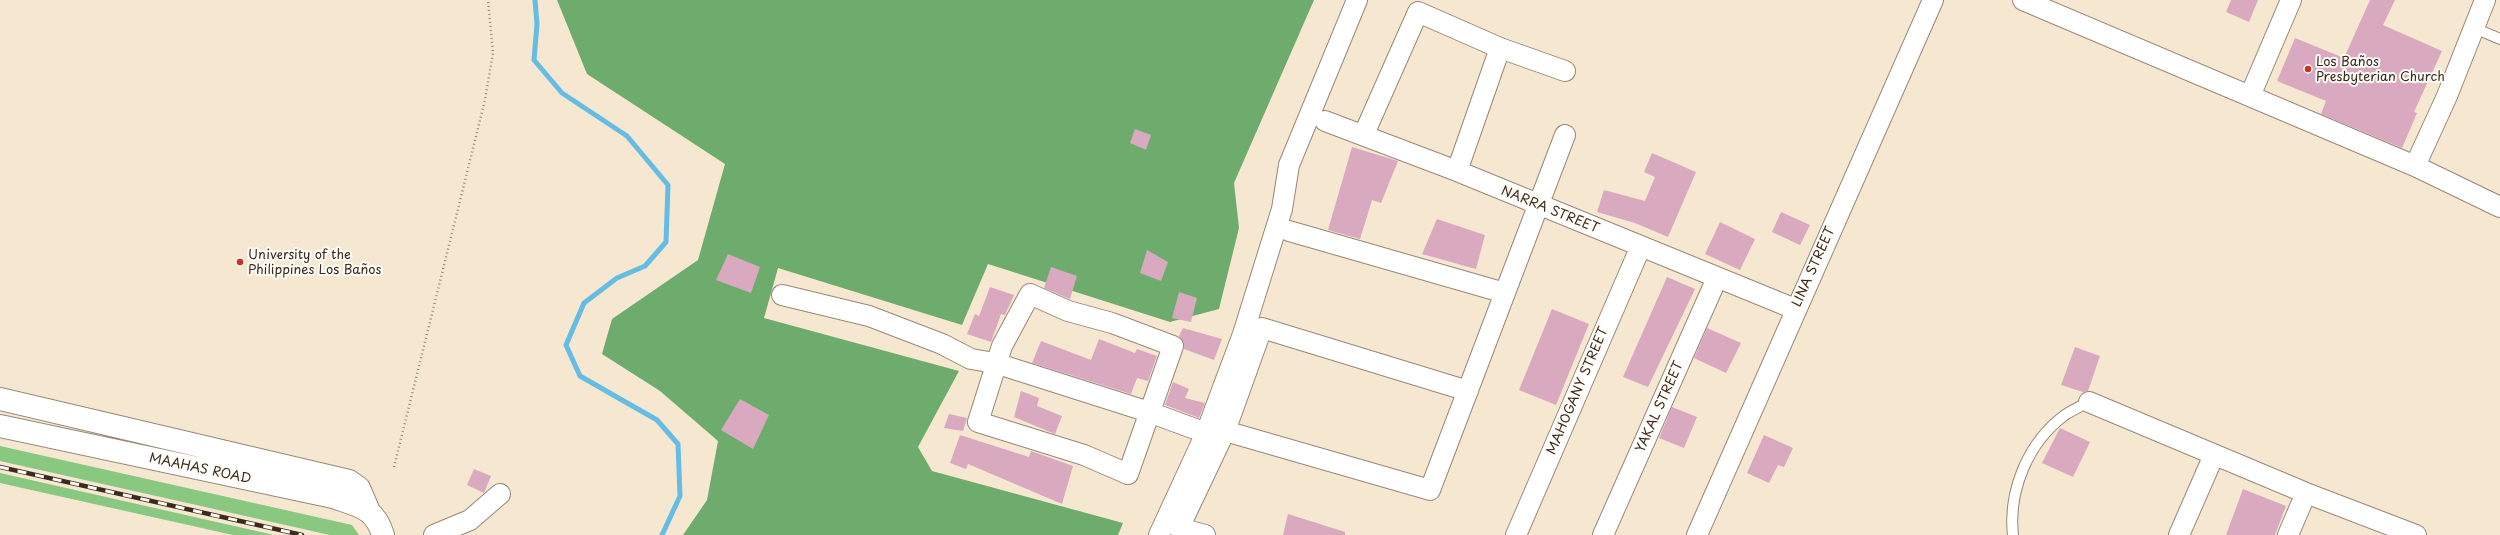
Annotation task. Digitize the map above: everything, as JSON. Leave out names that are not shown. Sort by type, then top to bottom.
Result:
[{"type":"street","points":[[1159,535],[1206,434],[1243,334],[1270,251],[1282,209],[1289,165],[1357,0]]},
{"type":"street","name":"LINA STREET","points":[[1697,535],[1795,309],[1933,0]]},
{"type":"street","points":[[2023,0],[2415,166],[2500,207]]},
{"type":"street","points":[[2250,96],[2290,0]]},
{"type":"street","points":[[2415,166],[2486,0]]},
{"type":"street","points":[[1364,134],[1418,12],[1500,48],[1565,71]]},
{"type":"street","points":[[1457,171],[1500,48]]},
{"type":"street","name":"NARRA STREET","points":[[1325,121],[1364,134],[1457,171],[1538,206],[1795,309]]},
{"type":"street","points":[[1226,431],[1430,490],[1565,135]]},
{"type":"street","points":[[1289,230],[1505,293]]},
{"type":"street","name":"MAHOGANY STREET","points":[[1516,535],[1640,246]]},
{"type":"street","name":"YAKAL STREET","points":[[1603,535],[1717,278]]},
{"type":"street","points":[[1030,294],[1068,311],[1112,323],[1173,346],[1149,412],[1128,474],[1084,455],[978,422],[995,363],[1010,327],[1030,294]]},
{"type":"street","points":[[782,295],[869,316],[942,344],[971,359],[995,363],[1149,412],[1206,434]]},
{"type":"street","points":[[1205,535],[1179,528],[1226,431],[1262,328],[1468,392]]},
{"type":"street","points":[[0,400],[349,481],[359,488],[368,509],[378,520],[383,535]]},
{"type":"street","points":[[2089,402],[2306,493],[2416,535]]},
{"type":"street","name":"MAAHAS ROAD","points":[[0,426],[334,497],[368,509]]},
{"type":"street","points":[[2179,535],[2214,455]]},
{"type":"street","points":[[2288,535],[2306,493]]},
{"type":"street","points":[[434,535],[470,520],[500,494]]},
{"type":"lane","points":[[2474,28],[2500,39]]},
{"type":"lane","points":[[2014,535],[2012,521],[2014,495],[2023,468],[2041,439],[2060,420],[2089,402]]},
{"type":"path","points":[[394,467],[406,425],[456,209],[485,100],[493,53],[488,0]]},
{"type":"green space","points":[[557,0],[1314,0],[1234,183],[1239,228],[1219,309],[1170,322],[988,264],[962,325],[778,268],[764,318],[959,371],[918,447],[932,471],[1123,523],[1118,535],[683,535],[707,500],[718,441],[660,391],[602,354],[612,319],[698,260],[725,164],[587,74]]},
{"type":"green space","points":[[0,446],[352,525],[359,535],[330,535],[0,461]]},
{"type":"green space","points":[[0,473],[274,535],[233,535],[0,483]]},
{"type":"building","points":[[2231,0],[2258,0],[2249,22],[2226,12]]},
{"type":"building","points":[[2370,0],[2395,0],[2383,25],[2442,51],[2414,112],[2417,113],[2402,148],[2321,114],[2326,101],[2277,81],[2295,38],[2344,58]]},
{"type":"building","points":[[1135,129],[1151,135],[1146,150],[1130,143]]},
{"type":"building","points":[[1352,147],[1398,161],[1381,203],[1372,200],[1360,239],[1328,230]]},
{"type":"building","points":[[1652,153],[1696,172],[1668,237],[1635,223],[1597,212],[1604,190],[1645,201],[1655,177],[1644,172]]},
{"type":"building","points":[[1781,212],[1810,225],[1800,245],[1772,232]]},
{"type":"building","points":[[1437,219],[1485,235],[1476,269],[1422,254]]},
{"type":"building","points":[[1720,222],[1755,239],[1740,270],[1705,254]]},
{"type":"building","points":[[1147,250],[1168,262],[1161,281],[1140,273]]},
{"type":"building","points":[[728,254],[760,267],[751,293],[716,280]]},
{"type":"building","points":[[1051,267],[1077,276],[1070,299],[1044,288]]},
{"type":"building","points":[[1667,277],[1695,289],[1648,387],[1623,377]]},
{"type":"building","points":[[990,287],[1014,295],[1005,315],[1001,314],[991,342],[967,334],[975,314],[979,316]]},
{"type":"building","points":[[1179,292],[1197,298],[1191,322],[1172,318]]},
{"type":"building","points":[[1552,309],[1589,324],[1556,405],[1519,390]]},
{"type":"building","points":[[1183,328],[1222,339],[1214,360],[1184,349],[1184,344],[1179,336]]},
{"type":"building","points":[[1707,328],[1741,343],[1726,373],[1694,358]]},
{"type":"building","points":[[1099,339],[1135,353],[1137,349],[1157,356],[1148,381],[1137,378],[1131,394],[1032,363],[1041,341],[1091,360]]},
{"type":"building","points":[[2075,347],[2100,356],[2088,391],[2083,392],[2061,385]]},
{"type":"building","points":[[1173,382],[1189,389],[1185,398],[1205,403],[1199,418],[1165,405]]},
{"type":"building","points":[[1021,391],[1039,398],[1037,406],[1062,416],[1055,434],[1014,417]]},
{"type":"building","points":[[740,399],[769,415],[753,449],[721,430]]},
{"type":"building","points":[[1672,407],[1697,417],[1684,448],[1659,438]]},
{"type":"building","points":[[949,414],[967,418],[963,431],[944,428]]},
{"type":"building","points":[[2060,428],[2090,442],[2073,477],[2042,463]]},
{"type":"building","points":[[960,435],[1029,457],[1031,451],[1073,466],[1062,504],[968,464],[966,469],[950,463]]},
{"type":"building","points":[[1764,435],[1793,448],[1784,467],[1778,465],[1769,483],[1747,473]]},
{"type":"building","points":[[474,469],[491,476],[484,493],[467,485]]},
{"type":"building","points":[[2243,489],[2286,506],[2275,535],[2226,535]]},
{"type":"building","points":[[1288,514],[1345,532],[1345,535],[1283,535]]},
{"type":"waterway","points":[[535,0],[537,24],[534,60],[562,93],[627,136],[668,185],[666,242],[645,266],[617,278],[584,303],[566,345],[580,376],[657,420],[678,444],[680,496],[662,535]]},
{"type":"railway","points":[[0,467],[302,535]]},
{"type":"place","name":"Los Baños Presbyterian Church","points":[[2308,69]]},
{"type":"place","name":"University of the Philippines Los Baños","points":[[240,262]]}]
